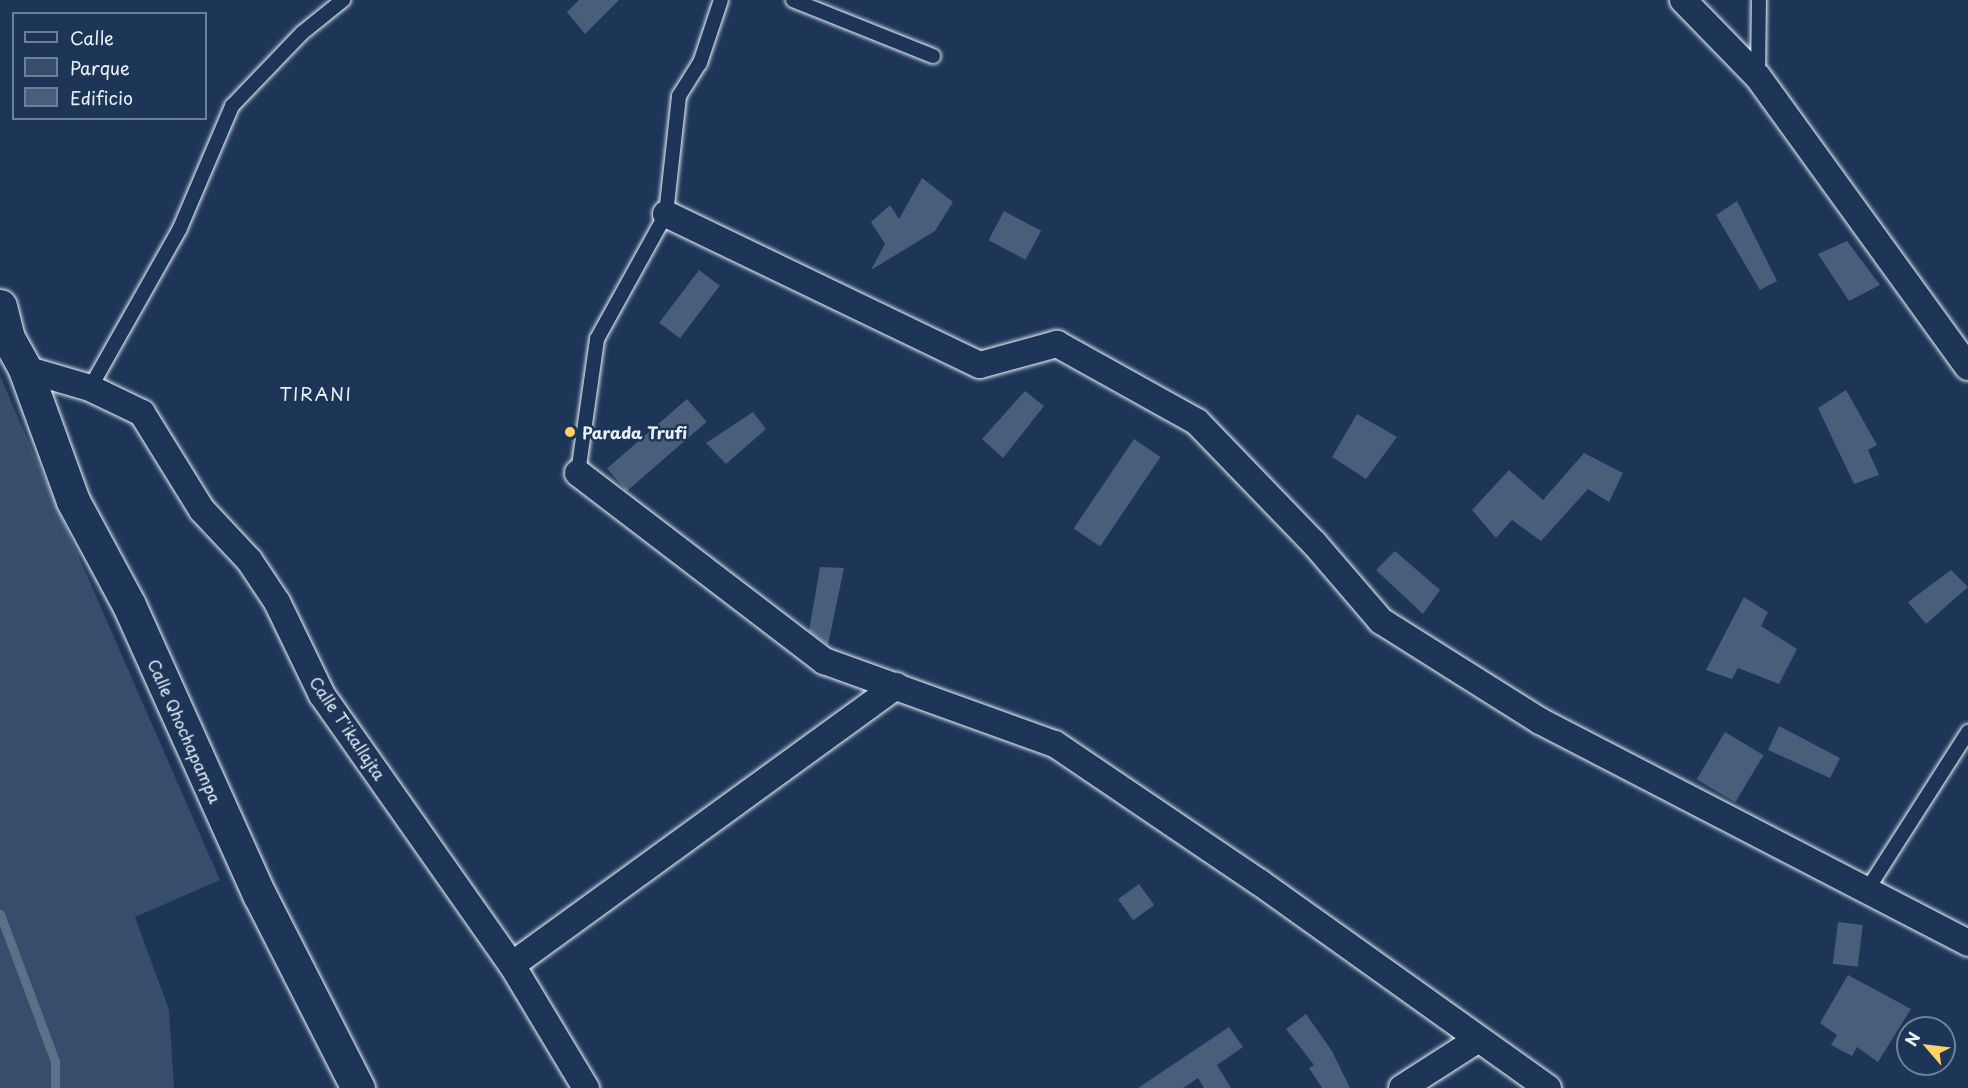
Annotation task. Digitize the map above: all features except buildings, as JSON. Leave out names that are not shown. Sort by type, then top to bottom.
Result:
[{"type":"street","points":[[1683,0],[1758,77],[1968,367]]},
{"type":"street","points":[[666,214],[980,365],[1057,344],[1147,394],[1197,422],[1314,543],[1381,621],[1540,721],[1968,943]]},
{"type":"street","name":"Calle Qhochapampa","points":[[0,306],[8,338],[25,369],[72,501],[129,605],[260,896],[358,1088]]},
{"type":"street","name":"Calle T'ikallajta","points":[[25,369],[90,388],[142,413],[201,510],[249,560],[277,602],[322,695],[512,965],[586,1088]]},
{"type":"street","points":[[578,473],[824,661],[1055,744],[1259,882],[1477,1040],[1548,1088]]},
{"type":"street","points":[[512,965],[896,686]]},
{"type":"street","points":[[1402,1088],[1477,1040]]},
{"type":"lane","points":[[90,388],[180,228],[232,106],[302,33],[344,0]]},
{"type":"lane","points":[[578,473],[597,339],[666,214],[679,96],[700,63],[720,0]]},
{"type":"lane","points":[[793,0],[933,56]]},
{"type":"lane","points":[[1758,77],[1759,0]]},
{"type":"lane","points":[[1867,890],[1968,732]]},
{"type":"green space","points":[[0,376],[220,880],[135,917],[169,1010],[174,1088],[0,1088]]},
{"type":"waterway","points":[[0,914],[55,1061],[55,1088]]},
{"type":"place","name":"Parada Trufi","points":[[570,432]]},
{"type":"district","name":"TIRANI","points":[[316,394]]}]
